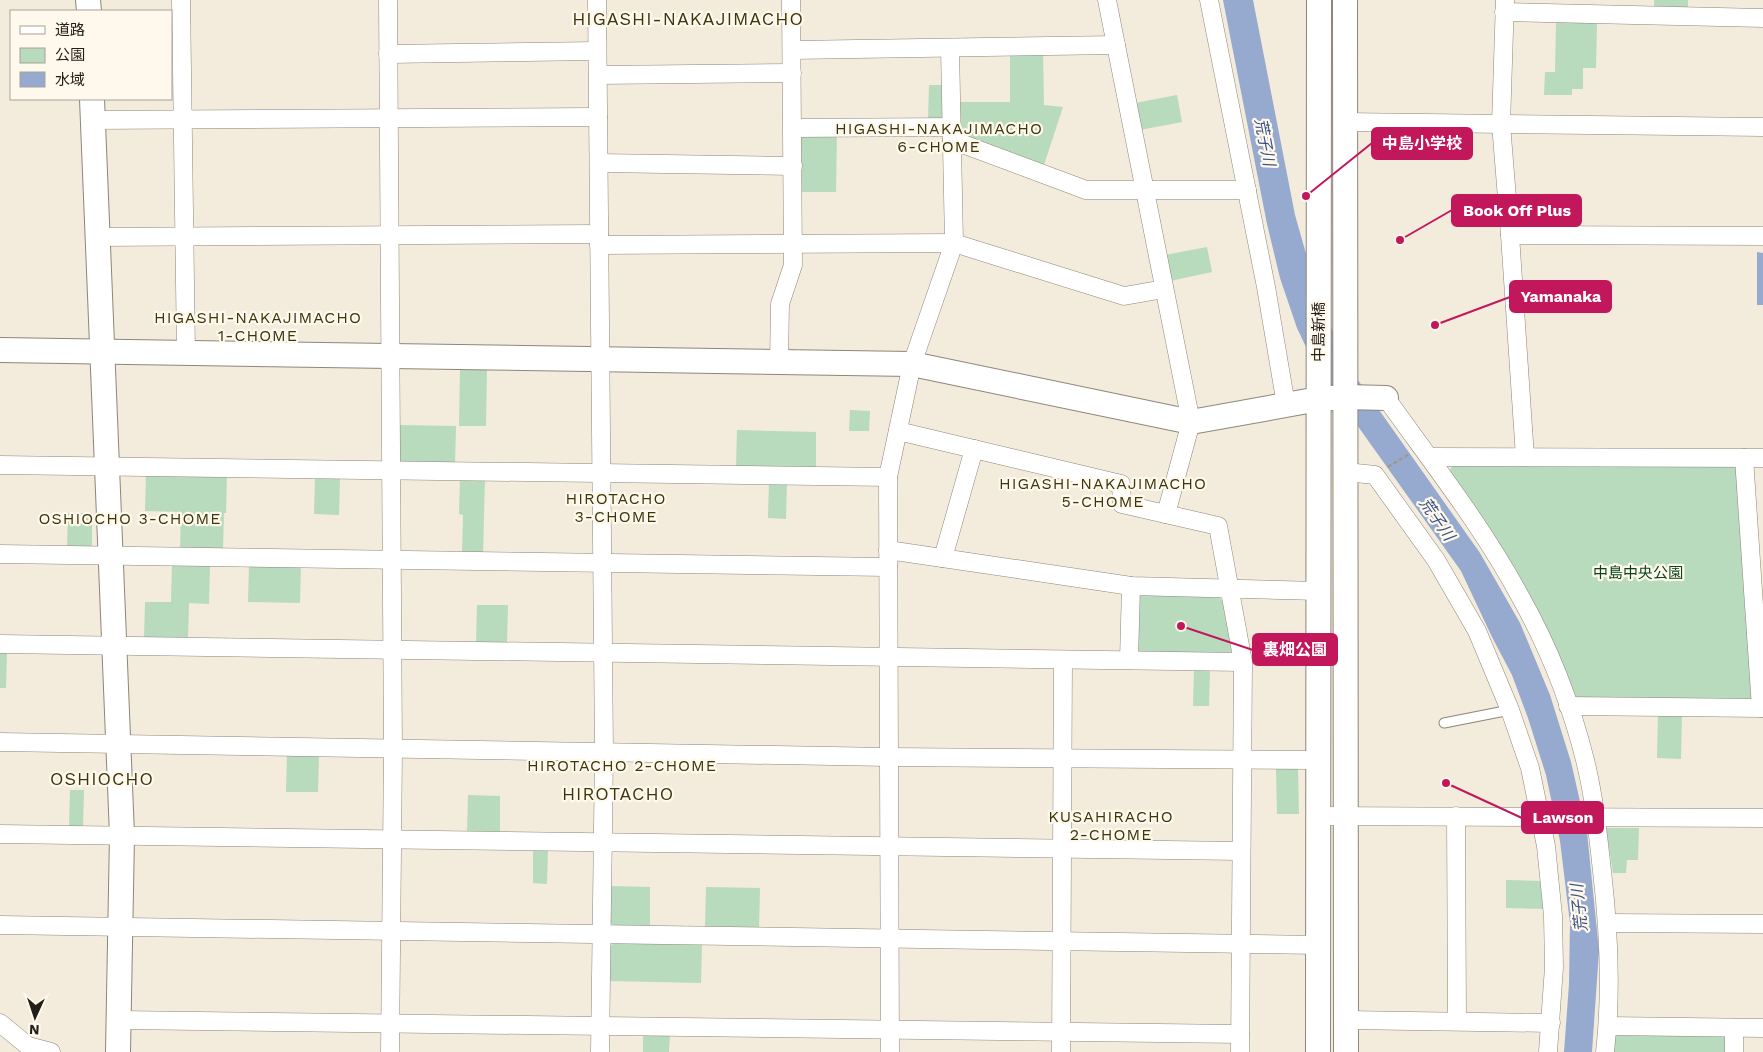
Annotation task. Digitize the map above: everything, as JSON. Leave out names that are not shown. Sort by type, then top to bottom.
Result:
[{"type":"street","points":[[181,0],[186,353]]},
{"type":"street","points":[[388,0],[393,749],[390,1052]]},
{"type":"street","points":[[597,0],[604,753],[600,1052]]},
{"type":"street","points":[[780,362],[780,304],[793,265],[794,243],[791,0]]},
{"type":"street","points":[[1107,0],[1191,422],[1166,514]]},
{"type":"street","points":[[1209,0],[1266,287],[1286,405]]},
{"type":"street","name":"中島新橋","points":[[1319,0],[1320,285],[1332,398]]},
{"type":"street","name":"中島新橋","points":[[1332,398],[1346,347],[1345,0]]},
{"type":"street","points":[[1525,457],[1501,124],[1505,6],[1763,18]]},
{"type":"street","points":[[792,50],[1116,45]]},
{"type":"street","points":[[890,1052],[888,477],[912,364],[954,243],[950,48]]},
{"type":"street","points":[[388,54],[597,51]]},
{"type":"street","points":[[598,75],[792,73]]},
{"type":"street","points":[[118,1052],[122,836],[93,109],[183,119],[598,117]]},
{"type":"street","points":[[1344,122],[1763,127]]},
{"type":"street","points":[[792,128],[952,133],[1086,190],[1247,190]]},
{"type":"street","points":[[599,163],[793,166]]},
{"type":"street","points":[[1510,234],[1763,236]]},
{"type":"street","points":[[98,237],[390,235],[794,243],[954,243],[1124,296],[1164,289]]},
{"type":"street","points":[[0,350],[912,364],[1191,422],[1332,398],[1382,398],[1422,454],[1474,519],[1522,599],[1550,660],[1568,706],[1585,760],[1608,923],[1610,975],[1605,1052]]},
{"type":"street","points":[[1332,398],[1346,472],[1346,1052]]},
{"type":"street","points":[[1318,1052],[1319,591],[1332,398]]},
{"type":"street","points":[[898,431],[1121,484],[1122,504],[1218,526],[1243,662],[1240,1052]]},
{"type":"street","points":[[943,558],[974,449]]},
{"type":"street","points":[[1422,454],[1525,457],[1763,458]]},
{"type":"street","points":[[1568,706],[1762,708],[1744,458]]},
{"type":"street","points":[[0,465],[888,477]]},
{"type":"street","points":[[1346,472],[1375,476],[1436,560],[1476,631],[1510,710],[1530,768],[1543,816],[1553,916],[1554,967],[1548,1052]]},
{"type":"street","points":[[0,554],[602,563],[943,558],[1131,586],[1319,591]]},
{"type":"street","points":[[1129,660],[1131,586]]},
{"type":"street","points":[[0,644],[1243,662]]},
{"type":"street","points":[[1061,1052],[1063,660]]},
{"type":"street","points":[[0,742],[888,757],[1319,760]]},
{"type":"street","points":[[1319,816],[1763,818]]},
{"type":"street","points":[[1456,816],[1457,1021]]},
{"type":"street","points":[[0,834],[1241,851]]},
{"type":"street","points":[[1608,923],[1763,924]]},
{"type":"street","points":[[0,925],[1318,945]]},
{"type":"street","points":[[119,1020],[1240,1034]]},
{"type":"street","points":[[1346,1020],[1551,1023]]},
{"type":"street","points":[[0,1023],[28,1046],[51,1052]]},
{"type":"street","points":[[1608,1026],[1763,1028]]},
{"type":"street","points":[[1734,1028],[1734,1052]]},
{"type":"lane","points":[[1444,722],[1510,710]]},
{"type":"path","points":[[1381,472],[1422,454]]},
{"type":"green space","points":[[1654,0],[1688,0],[1688,8],[1654,6]]},
{"type":"green space","points":[[1556,22],[1597,23],[1596,68],[1583,68],[1583,89],[1572,89],[1572,95],[1544,95],[1545,72],[1555,72]]},
{"type":"green space","points":[[1043,51],[1044,105],[1063,107],[1043,168],[961,137],[958,102],[1010,102],[1010,52]]},
{"type":"green space","points":[[929,85],[946,85],[946,117],[941,121],[928,121]]},
{"type":"green space","points":[[1177,95],[1182,122],[1140,130],[1135,103]]},
{"type":"green space","points":[[837,133],[836,192],[801,192],[801,137]]},
{"type":"green space","points":[[1207,247],[1212,272],[1170,281],[1165,255]]},
{"type":"green space","points":[[460,368],[487,368],[486,426],[459,426]]},
{"type":"green space","points":[[850,410],[870,411],[869,431],[849,431]]},
{"type":"green space","points":[[399,425],[456,426],[455,465],[403,464],[399,459]]},
{"type":"green space","points":[[737,430],[816,432],[816,470],[736,468]]},
{"type":"green space","name":"中島中央公園","points":[[1735,463],[1741,468],[1755,695],[1750,700],[1580,699],[1572,695],[1449,472],[1453,464]]},
{"type":"green space","points":[[146,473],[227,474],[223,551],[180,550],[181,512],[145,511]]},
{"type":"green space","points":[[315,477],[340,477],[339,515],[314,514]]},
{"type":"green space","points":[[460,477],[485,477],[483,555],[462,554],[463,515],[459,514]]},
{"type":"green space","points":[[769,481],[787,482],[786,519],[768,518]]},
{"type":"green space","points":[[68,513],[92,513],[92,550],[67,549]]},
{"type":"green space","points":[[172,563],[210,564],[209,604],[189,603],[188,640],[144,639],[145,602],[171,602]]},
{"type":"green space","points":[[249,564],[301,565],[300,603],[248,602]]},
{"type":"green space","points":[[1141,594],[1216,595],[1224,602],[1233,649],[1228,654],[1136,653],[1135,598]]},
{"type":"green space","points":[[477,605],[508,605],[507,645],[476,645]]},
{"type":"green space","points":[[0,649],[7,650],[6,688],[0,688]]},
{"type":"green space","points":[[1194,669],[1210,669],[1209,706],[1193,706]]},
{"type":"green space","points":[[1658,713],[1682,714],[1681,759],[1657,758]]},
{"type":"green space","points":[[287,754],[319,754],[318,792],[286,792]]},
{"type":"green space","points":[[1276,769],[1298,769],[1299,814],[1277,814]]},
{"type":"green space","points":[[70,790],[84,790],[83,829],[69,828]]},
{"type":"green space","points":[[468,795],[500,796],[500,835],[467,834]]},
{"type":"green space","points":[[1606,828],[1639,828],[1638,860],[1627,860],[1626,873],[1613,873]]},
{"type":"green space","points":[[533,848],[548,848],[547,884],[533,883]]},
{"type":"green space","points":[[1506,880],[1543,881],[1546,909],[1506,908]]},
{"type":"green space","points":[[610,886],[650,887],[650,927],[615,926],[609,922]]},
{"type":"green space","points":[[706,887],[760,888],[759,929],[705,927]]},
{"type":"green space","points":[[614,942],[702,944],[701,983],[609,981],[610,947]]},
{"type":"green space","points":[[643,1032],[670,1033],[669,1052],[643,1052]]},
{"type":"green space","points":[[1617,1034],[1725,1034],[1730,1038],[1729,1052],[1612,1052],[1613,1039]]},
{"type":"water","name":"荒子川","points":[[1223,0],[1253,0],[1295,215],[1319,299],[1348,366],[1480,553],[1520,623],[1550,695],[1571,762],[1587,832],[1599,951],[1592,1052],[1564,1052],[1569,984],[1570,923],[1560,841],[1546,775],[1528,718],[1512,675],[1461,571],[1315,366],[1297,328],[1280,278],[1267,224]]},
{"type":"water","points":[[1757,252],[1763,253],[1763,305],[1757,305]]},
{"type":"place","name":"中島小学校","points":[[1306,196]]},
{"type":"place","name":"Book Off Plus","points":[[1400,240]]},
{"type":"place","name":"Yamanaka","points":[[1435,325]]},
{"type":"place","name":"裏畑公園","points":[[1181,626]]},
{"type":"place","name":"Lawson","points":[[1446,783]]},
{"type":"district","name":"HIGASHI-NAKAJIMACHO","points":[[688,18]]},
{"type":"district","name":"HIGASHI-NAKAJIMACHO 6-CHOME","points":[[939,137]]},
{"type":"district","name":"HIGASHI-NAKAJIMACHO 1-CHOME","points":[[258,326]]},
{"type":"district","name":"HIGASHI-NAKAJIMACHO 5-CHOME","points":[[1103,492]]},
{"type":"district","name":"HIROTACHO 3-CHOME","points":[[616,507]]},
{"type":"district","name":"OSHIOCHO 3-CHOME","points":[[130,518]]},
{"type":"district","name":"HIROTACHO 2-CHOME","points":[[622,765]]},
{"type":"district","name":"OSHIOCHO","points":[[102,778]]},
{"type":"district","name":"HIROTACHO","points":[[618,793]]},
{"type":"district","name":"KUSAHIRACHO 2-CHOME","points":[[1111,825]]}]
